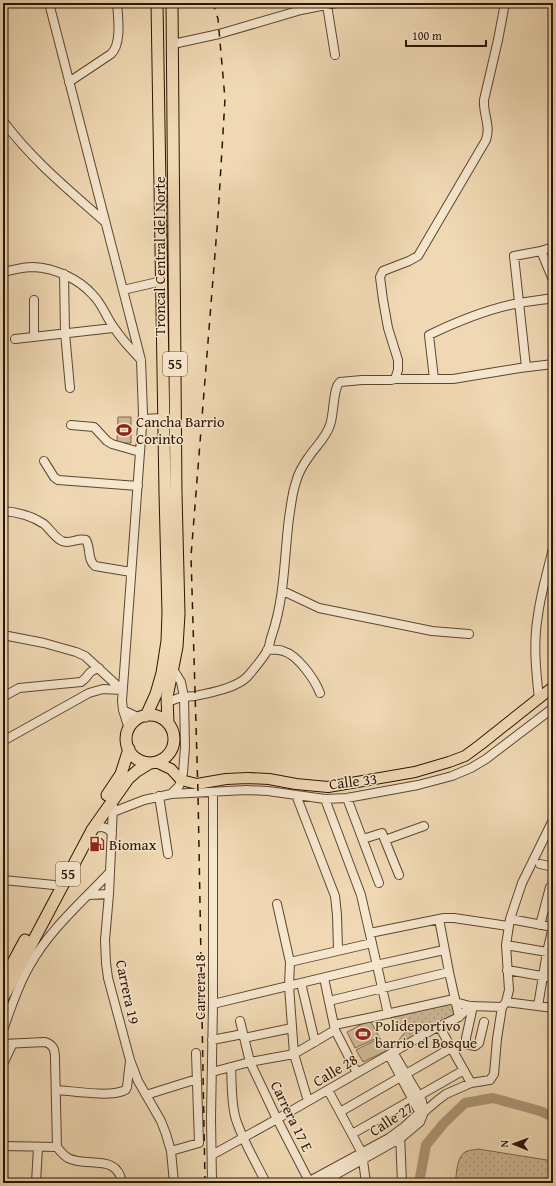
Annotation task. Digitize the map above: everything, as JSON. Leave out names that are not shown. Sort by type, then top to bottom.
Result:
[{"type":"highway","name":"Troncal Central del Norte","points":[[143,717],[159,684],[165,658],[168,613],[157,3]]},
{"type":"highway","name":"Troncal Central del Norte","points":[[168,723],[166,704],[178,638],[179,614],[176,485],[172,3]]},
{"type":"highway","points":[[143,717],[158,717],[168,723]]},
{"type":"highway","name":"55","points":[[3,981],[7,964],[54,885],[90,820],[121,774],[129,749],[126,739],[129,729],[134,722],[143,717]]},
{"type":"highway","name":"55","points":[[3,998],[92,830],[133,774],[165,758],[173,746],[174,736],[168,723]]},
{"type":"highway","points":[[129,749],[136,758],[142,762],[153,763]]},
{"type":"main road","points":[[153,763],[170,769],[181,780],[197,784],[226,779],[248,778],[328,786],[415,772],[465,756],[553,687]]},
{"type":"street","points":[[49,3],[141,360],[142,419],[122,690],[123,710],[129,729]]},
{"type":"street","points":[[69,82],[111,54],[115,49],[118,41],[117,3]]},
{"type":"street","points":[[173,44],[219,34],[301,10],[336,3]]},
{"type":"street","points":[[395,379],[398,370],[398,360],[388,328],[380,282],[381,274],[383,271],[418,256],[486,140],[488,129],[484,100],[505,3]]},
{"type":"street","points":[[327,5],[335,55]]},
{"type":"street","points":[[3,121],[23,146],[45,169],[106,222]]},
{"type":"street","points":[[526,367],[514,256],[553,247]]},
{"type":"street","points":[[541,251],[553,280]]},
{"type":"street","points":[[3,272],[35,267],[64,274],[94,296],[113,328],[141,360]]},
{"type":"street","points":[[64,274],[65,333],[70,388]]},
{"type":"street","points":[[123,290],[162,281]]},
{"type":"street","points":[[434,379],[428,335],[473,316],[496,309],[519,303],[553,298]]},
{"type":"street","points":[[34,300],[34,337]]},
{"type":"street","points":[[14,339],[113,328]]},
{"type":"street","points":[[122,339],[135,334]]},
{"type":"street","points":[[166,704],[174,699],[236,685],[248,676],[268,650],[276,624],[283,591],[286,545],[293,491],[307,459],[327,433],[334,412],[337,385],[340,382],[395,379],[454,379],[553,364]]},
{"type":"street","points":[[142,419],[164,418]]},
{"type":"street","points":[[72,425],[94,427],[107,441],[112,444],[140,452]]},
{"type":"street","points":[[44,461],[54,477],[58,480],[138,486]]},
{"type":"street","points":[[3,512],[20,513],[34,519],[44,524],[56,537],[64,542],[81,539],[86,540],[91,562],[95,566],[131,572]]},
{"type":"street","points":[[538,699],[535,665],[537,616],[553,548]]},
{"type":"street","points":[[283,591],[319,608],[432,631],[469,634]]},
{"type":"street","points":[[3,635],[44,643],[85,656],[122,690]]},
{"type":"street","points":[[268,650],[285,651],[294,658],[310,674],[320,693]]},
{"type":"street","points":[[3,697],[19,688],[81,682],[92,670],[99,668]]},
{"type":"street","points":[[171,794],[179,786],[181,780],[185,748],[184,697],[181,682],[173,669]]},
{"type":"street","points":[[3,741],[89,693],[103,689],[122,690]]},
{"type":"street","name":"Calle 33","points":[[113,812],[128,805],[171,794],[246,790],[325,799],[347,798],[418,785],[452,776],[471,768],[486,759],[553,708]]},
{"type":"street","points":[[123,710],[143,717]]},
{"type":"street","points":[[3,747],[23,730]]},
{"type":"street","name":"Carrera 18","points":[[212,1183],[213,792]]},
{"type":"street","points":[[296,795],[335,896],[338,950]]},
{"type":"street","points":[[159,796],[168,854]]},
{"type":"street","name":"Carrera 19","points":[[114,798],[105,940],[108,978],[130,1060],[138,1081],[161,1121],[166,1134],[171,1151],[174,1183]]},
{"type":"street","points":[[347,798],[380,883]]},
{"type":"street","points":[[325,799],[361,895],[388,1014]]},
{"type":"street","name":"Calle 27","points":[[320,1183],[388,1138],[400,1134],[420,1122],[424,1112],[446,1094],[472,1083],[490,1080],[494,1074],[497,1038],[504,1004],[509,990],[506,945],[509,922],[522,883],[553,821]]},
{"type":"street","points":[[92,830],[100,826],[109,829],[112,833]]},
{"type":"street","points":[[385,840],[424,826]]},
{"type":"street","points":[[363,839],[382,833],[400,875]]},
{"type":"street","points":[[540,864],[553,867]]},
{"type":"street","points":[[3,1030],[20,986],[38,952],[57,928],[110,872]]},
{"type":"street","points":[[3,880],[54,885]]},
{"type":"street","points":[[540,925],[550,887]]},
{"type":"street","points":[[89,895],[109,894]]},
{"type":"street","points":[[277,904],[290,962],[289,986],[294,1054],[308,1102]]},
{"type":"street","points":[[370,934],[439,919],[454,918],[553,927],[550,953],[543,976],[538,1006]]},
{"type":"street","points":[[439,919],[458,1017]]},
{"type":"street","points":[[290,962],[372,943]]},
{"type":"street","points":[[506,945],[550,953]]},
{"type":"street","points":[[213,1004],[444,950]]},
{"type":"street","points":[[507,970],[553,978]]},
{"type":"street","points":[[329,1001],[449,972]]},
{"type":"street","points":[[324,978],[335,1028],[357,1073]]},
{"type":"street","points":[[301,983],[315,1042]]},
{"type":"street","points":[[212,1072],[250,1062],[294,1054],[335,1028],[388,1014],[455,1000],[472,1006],[504,1004],[553,1008]]},
{"type":"street","points":[[472,1006],[466,1038],[466,1042],[469,1045],[475,1046],[479,1043],[484,1022]]},
{"type":"street","name":"Calle 28","points":[[212,1155],[308,1102],[439,1026],[458,1017],[472,1006]]},
{"type":"street","name":"Carrera 17 E","points":[[240,1021],[250,1062],[308,1182]]},
{"type":"street","points":[[439,1026],[472,1083]]},
{"type":"street","points":[[212,1040],[292,1028]]},
{"type":"street","points":[[3,1044],[12,1045],[45,1042],[53,1047],[55,1051],[57,1147],[64,1156],[69,1159],[75,1161],[108,1164],[114,1167],[121,1176],[122,1183]]},
{"type":"street","points":[[3,1064],[12,1045]]},
{"type":"street","points":[[340,1112],[451,1048]]},
{"type":"street","points":[[171,1151],[199,1143],[196,1053]]},
{"type":"street","points":[[391,1054],[416,1097],[417,1108],[424,1112]]},
{"type":"street","points":[[56,1090],[92,1093],[124,1091],[127,1087],[130,1060]]},
{"type":"street","points":[[231,1067],[234,1115],[266,1183]]},
{"type":"street","points":[[352,1134],[464,1070]]},
{"type":"street","points":[[146,1095],[197,1079]]},
{"type":"street","points":[[328,1090],[362,1156],[366,1183]]},
{"type":"street","points":[[400,1134],[402,1183]]},
{"type":"street","points":[[3,1146],[57,1147]]},
{"type":"street","points":[[36,1183],[38,1147]]},
{"type":"street","name":"Calle 27","points":[[308,1182],[362,1156]]},
{"type":"shaded area","name":"Cancha Barrio Corinto","points":[[118,417],[131,417],[131,443],[117,443]]},
{"type":"shaded area","points":[[452,1003],[455,1009],[454,1014],[400,1045],[398,1041],[406,1031],[405,1026],[393,1021],[391,1018]]},
{"type":"shaded area","name":"Polideportivo barrio el Bosque","points":[[370,1020],[379,1037],[355,1048],[347,1032]]},
{"type":"shaded area","points":[[380,1038],[386,1051],[363,1062],[356,1050]]},
{"type":"shaded area","points":[[478,1149],[553,1161],[553,1183],[455,1183],[458,1162],[462,1155],[467,1151]]},
{"type":"waterway","points":[[419,1183],[426,1145],[444,1123],[465,1103],[493,1098],[540,1111],[553,1117]]},
{"type":"railway","points":[[205,1183],[198,793],[191,556],[218,216],[225,99],[218,19],[213,3]]},
{"type":"place","name":"Cancha Barrio Corinto","points":[[124,430]]},
{"type":"place","name":"Biomax","points":[[97,844]]},
{"type":"place","name":"Polideportivo barrio el Bosque","points":[[363,1034]]}]
